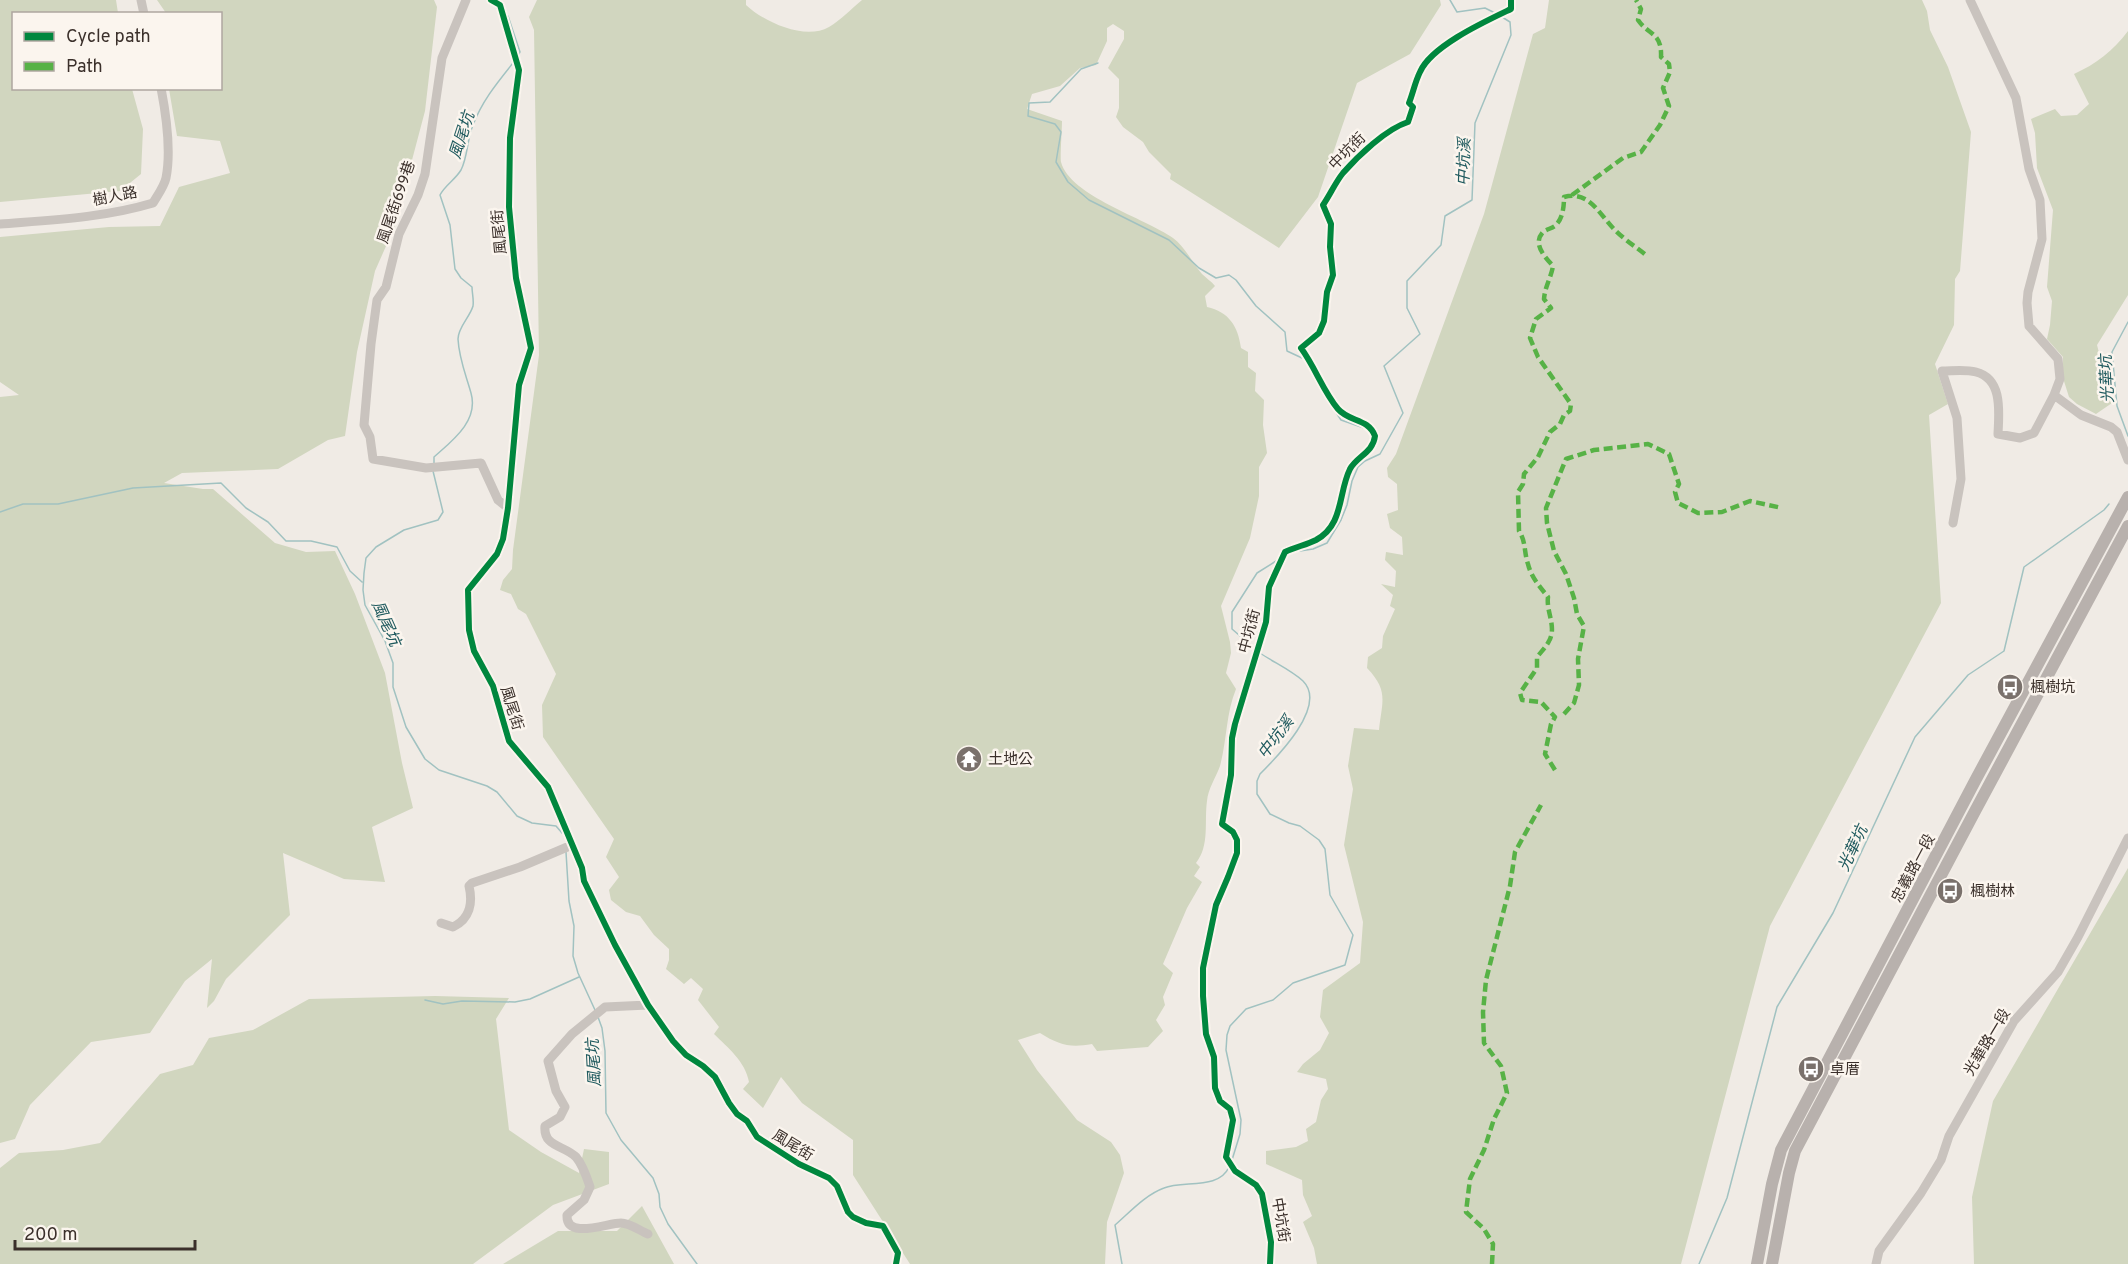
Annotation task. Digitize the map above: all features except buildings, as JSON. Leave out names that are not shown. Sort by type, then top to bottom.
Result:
[{"type":"main road","name":"忠義路一段","points":[[1772,1264],[1795,1151],[1939,866],[2039,656],[2128,497]]},
{"type":"main road","name":"忠義路一段","points":[[1757,1264],[1772,1184],[1781,1150],[1939,866],[2057,666],[2128,526]]},
{"type":"main road","points":[[2039,656],[2057,666]]},
{"type":"street","name":"風尾街699巷","points":[[466,0],[442,58],[425,174],[418,195],[399,234],[386,287],[377,300],[364,425],[370,437],[373,459],[433,468],[481,464],[498,500],[508,508]]},
{"type":"street","name":"風尾街","points":[[491,0],[500,5],[519,69],[510,138],[509,207],[516,278],[531,348],[519,386],[503,539],[497,554],[468,590],[469,630],[474,651],[493,686],[509,741],[548,787],[568,847],[582,868],[585,881],[595,902],[648,1005],[686,1055],[715,1077],[729,1103],[737,1114],[747,1121],[757,1137],[800,1164],[829,1178],[837,1186],[848,1212],[853,1217],[866,1223],[883,1226],[898,1253],[896,1264]]},
{"type":"street","points":[[1953,523],[1961,479],[1957,418],[1942,371],[1977,372],[1990,381],[1998,395],[1998,434],[2012,438],[2028,437],[2034,433],[2060,379],[2058,359],[2029,326],[2028,292],[2042,239],[2040,200],[2030,169],[2016,98],[1970,0]]},
{"type":"street","name":"中坑街","points":[[1270,1264],[1270,1242],[1262,1194],[1256,1185],[1234,1171],[1226,1157],[1233,1120],[1230,1109],[1220,1101],[1215,1088],[1214,1057],[1206,1034],[1204,1018],[1203,968],[1215,905],[1237,853],[1237,840],[1233,832],[1221,824],[1231,775],[1232,738],[1266,622],[1269,587],[1284,555],[1316,540],[1329,529],[1337,515],[1352,466],[1374,443],[1376,436],[1369,426],[1346,416],[1338,409],[1301,348],[1320,333],[1324,321],[1327,292],[1333,275],[1330,247],[1331,224],[1323,205],[1341,175],[1398,125],[1408,122],[1413,107],[1409,104],[1420,70],[1464,32],[1490,19],[1511,4]]},
{"type":"street","name":"樹人路","points":[[0,224],[67,219],[126,211],[153,203],[165,180],[167,162],[161,90]]},
{"type":"street","points":[[2054,395],[2081,415],[2111,427],[2117,432],[2128,460]]},
{"type":"street","name":"光華路一段","points":[[1876,1264],[1879,1251],[1921,1193],[1941,1160],[1949,1136],[2014,1021],[2058,972],[2128,838]]},
{"type":"street","points":[[441,923],[453,927],[466,917],[471,908],[469,886],[472,883],[568,847]]},
{"type":"street","points":[[648,1005],[605,1007],[572,1034],[548,1061],[556,1091],[565,1107],[560,1116],[544,1126],[546,1137],[576,1158],[590,1188],[584,1200],[567,1215],[570,1226],[583,1229],[621,1223],[648,1234]]},
{"type":"green space","points":[[0,0],[116,0],[118,12],[12,12],[12,90],[132,90],[143,129],[141,174],[120,191],[0,202]]},
{"type":"green space","points":[[157,0],[434,0],[437,7],[425,111],[394,228],[375,271],[357,352],[345,436],[328,440],[278,469],[182,473],[164,483],[213,489],[275,543],[306,552],[335,551],[355,594],[385,673],[413,808],[372,827],[385,882],[344,879],[283,853],[290,915],[226,979],[214,1001],[207,1008],[212,959],[185,981],[150,1033],[91,1042],[30,1105],[15,1139],[0,1143],[0,397],[19,395],[0,382],[0,237],[109,227],[160,226],[179,187],[230,173],[220,141],[177,136],[169,90],[222,90],[222,12],[165,12]]},
{"type":"green space","points":[[537,0],[746,0],[746,5],[763,18],[785,28],[808,32],[829,27],[862,0],[1440,0],[1441,5],[1410,54],[1357,83],[1318,197],[1279,248],[1170,179],[1171,174],[1149,152],[1143,142],[1123,127],[1116,117],[1119,108],[1119,79],[1108,68],[1124,39],[1124,31],[1113,24],[1107,28],[1107,41],[1096,65],[1080,68],[1060,86],[1032,94],[1027,109],[1062,121],[1061,162],[1067,174],[1078,185],[1093,196],[1173,238],[1185,250],[1202,274],[1215,286],[1205,296],[1207,307],[1227,316],[1235,327],[1241,348],[1248,352],[1248,367],[1256,373],[1255,391],[1264,400],[1263,425],[1267,453],[1259,467],[1259,496],[1250,538],[1221,606],[1231,653],[1226,673],[1236,689],[1230,708],[1220,766],[1208,797],[1205,841],[1196,863],[1200,867],[1194,876],[1202,882],[1187,908],[1163,964],[1173,973],[1163,997],[1165,1005],[1156,1020],[1163,1031],[1148,1047],[1097,1051],[1092,1044],[1077,1046],[1065,1044],[1040,1033],[1018,1040],[1037,1070],[1077,1120],[1111,1142],[1120,1155],[1124,1173],[1107,1222],[1105,1264],[910,1264],[853,1175],[853,1140],[802,1103],[781,1077],[763,1108],[743,1089],[749,1082],[747,1074],[735,1055],[714,1034],[719,1027],[698,1000],[703,989],[691,978],[684,984],[666,969],[669,949],[654,935],[640,916],[626,912],[611,900],[609,890],[619,877],[606,857],[614,839],[543,737],[542,705],[556,674],[526,614],[518,609],[511,594],[500,590],[503,580],[512,569],[539,355],[534,30],[529,17]]},
{"type":"green space","points":[[1549,0],[1922,0],[1927,11],[1930,30],[1948,67],[1971,132],[1960,271],[1955,279],[1954,325],[1935,364],[1948,404],[1929,415],[1941,603],[1770,926],[1681,1264],[1317,1264],[1314,1248],[1303,1222],[1312,1216],[1303,1195],[1302,1180],[1266,1164],[1266,1151],[1296,1147],[1308,1141],[1306,1129],[1316,1122],[1321,1100],[1328,1089],[1326,1079],[1297,1072],[1320,1050],[1329,1033],[1320,1017],[1323,990],[1360,963],[1363,922],[1344,845],[1353,789],[1348,766],[1354,728],[1379,730],[1381,690],[1379,683],[1367,668],[1368,657],[1382,648],[1383,636],[1395,609],[1390,606],[1393,595],[1381,584],[1395,587],[1396,571],[1385,560],[1386,552],[1403,555],[1402,537],[1390,528],[1387,514],[1398,510],[1397,484],[1388,477],[1387,468],[1396,454],[1484,214],[1533,34],[1545,28]]},
{"type":"green space","points":[[2128,31],[2128,295],[2097,345],[2112,403],[2096,414],[2069,397],[2063,378],[2063,357],[2047,339],[2052,301],[2047,287],[2053,210],[2037,168],[2035,133],[2031,119],[2055,109],[2061,116],[2077,115],[2089,104],[2074,74],[2104,56]]},
{"type":"green space","points":[[2128,868],[2128,1264],[1974,1264],[1972,1197],[1993,1101]]},
{"type":"green space","points":[[435,996],[509,998],[496,1019],[509,1130],[541,1152],[579,1173],[584,1149],[609,1152],[609,1184],[553,1205],[473,1264],[0,1264],[0,1168],[19,1153],[63,1150],[100,1143],[160,1074],[193,1065],[209,1038],[253,1030],[309,999]]},
{"type":"green space","points":[[642,1206],[674,1264],[503,1264],[558,1231],[617,1231]]},
{"type":"waterway","name":"中坑溪","points":[[1450,0],[1457,12],[1485,8],[1493,12]]},
{"type":"waterway","name":"風尾坑","points":[[508,16],[519,54]]},
{"type":"waterway","name":"中坑溪","points":[[1300,551],[1327,543],[1341,520],[1358,467],[1380,454],[1403,413],[1384,366],[1420,334],[1407,308],[1407,281],[1441,245],[1445,216],[1472,200],[1475,123],[1511,35],[1510,22],[1502,17]]},
{"type":"waterway","name":"風尾坑","points":[[434,463],[434,457],[456,437],[468,421],[472,403],[458,339],[460,330],[473,306],[472,287],[461,278],[455,269],[450,225],[440,195],[461,170],[477,116],[513,63]]},
{"type":"waterway","points":[[1098,63],[1081,69],[1050,102],[1029,103],[1028,116],[1055,124],[1061,132],[1056,162],[1068,182],[1089,200],[1169,240],[1199,268],[1216,278],[1229,275],[1236,280],[1256,306],[1285,332],[1287,351],[1302,358]]},
{"type":"waterway","name":"光華坑","points":[[2128,322],[2112,352],[2117,406],[2128,436]]},
{"type":"waterway","points":[[1337,414],[1341,420],[1364,428]]},
{"type":"waterway","name":"風尾坑","points":[[433,471],[443,512],[438,520],[404,530],[376,547],[366,558],[364,573],[365,605],[385,641],[393,663],[393,687],[406,727],[425,759],[439,770],[487,786],[497,792],[517,816],[532,823],[556,826],[562,833]]},
{"type":"waterway","points":[[0,512],[23,504],[58,504],[133,488],[221,483],[246,508],[268,522],[286,541],[311,541],[337,547],[350,571],[362,582]]},
{"type":"waterway","name":"光華坑","points":[[1699,1264],[1727,1198],[1777,1007],[1833,913],[1915,737],[1968,675],[2004,651],[2024,567],[2104,510],[2109,504]]},
{"type":"waterway","name":"中坑溪","points":[[1254,648],[1232,629],[1232,612],[1257,573],[1276,561]]},
{"type":"waterway","name":"中坑溪","points":[[1232,1160],[1240,1134],[1241,1120],[1226,1050],[1230,1026],[1246,1009],[1273,1000],[1293,983],[1345,965],[1353,935],[1330,895],[1325,849],[1319,840],[1300,826],[1270,814],[1257,794],[1257,781],[1260,774],[1288,744],[1305,717],[1309,704],[1309,691],[1303,681],[1260,653]]},
{"type":"waterway","name":"風尾坑","points":[[566,852],[569,901],[574,926],[573,956],[595,1010]]},
{"type":"waterway","points":[[425,1000],[443,1004],[462,1001],[515,1002],[530,999],[579,977]]},
{"type":"waterway","name":"風尾坑","points":[[598,1017],[605,1051],[606,1113],[621,1140],[653,1178],[659,1194],[660,1207],[668,1224],[697,1264]]},
{"type":"waterway","name":"中坑溪","points":[[1122,1264],[1115,1225],[1132,1209],[1150,1195],[1164,1188],[1209,1182],[1224,1174],[1229,1167]]},
{"type":"marked path","points":[[1572,195],[1623,158],[1641,152],[1660,125],[1669,106],[1663,88],[1670,72],[1669,64],[1661,57],[1657,39],[1638,20],[1641,9],[1636,0]]},
{"type":"marked path","points":[[1555,770],[1545,754],[1551,724],[1555,717],[1541,702],[1522,700],[1520,693],[1537,668],[1537,657],[1548,643],[1552,625],[1548,597],[1531,573],[1519,531],[1518,492],[1523,484],[1524,474],[1538,457],[1550,432],[1570,411],[1571,404],[1538,357],[1530,338],[1536,319],[1551,308],[1544,299],[1553,266],[1541,250],[1539,241],[1543,232],[1555,226],[1560,219],[1564,197],[1581,197],[1594,206],[1619,234],[1646,255]]},
{"type":"marked path","points":[[1564,714],[1574,703],[1579,685],[1578,659],[1584,626],[1577,614],[1566,574],[1554,551],[1546,508],[1566,459],[1594,450],[1648,444],[1669,454],[1679,484],[1675,492],[1678,503],[1698,513],[1722,512],[1750,501],[1782,508]]},
{"type":"marked path","points":[[1492,1264],[1493,1244],[1484,1229],[1466,1212],[1470,1179],[1507,1093],[1501,1066],[1484,1043],[1483,1012],[1486,980],[1510,886],[1515,852],[1541,805]]},
{"type":"cycle path","points":[[491,0],[500,5],[519,70],[510,138],[509,207],[516,278],[531,348],[519,385],[503,539],[497,554],[468,590],[469,630],[474,651],[493,686],[509,741],[548,787],[582,868],[584,881],[615,945],[648,1005],[673,1041],[686,1055],[715,1077],[729,1103],[737,1114],[747,1121],[757,1137],[799,1164],[829,1178],[837,1186],[848,1212],[853,1217],[866,1223],[883,1226],[898,1253],[896,1264]]},
{"type":"cycle path","points":[[1270,1264],[1271,1242],[1262,1194],[1256,1185],[1235,1171],[1226,1157],[1233,1120],[1230,1109],[1220,1101],[1215,1088],[1214,1057],[1206,1034],[1203,968],[1216,905],[1237,853],[1237,840],[1233,832],[1222,824],[1231,775],[1232,738],[1266,622],[1269,587],[1285,552],[1316,540],[1331,526],[1336,517],[1350,469],[1368,450],[1375,436],[1368,426],[1338,409],[1301,348],[1319,333],[1324,321],[1327,292],[1333,275],[1330,247],[1331,224],[1323,205],[1340,177],[1356,159],[1382,137],[1408,122],[1413,107],[1409,103],[1418,76],[1426,62],[1460,35],[1511,9],[1511,0]]},
{"type":"place","name":"楓樹坑","points":[[2010,687]]},
{"type":"place","name":"土地公","points":[[969,759]]},
{"type":"place","name":"楓樹林","points":[[1950,891]]},
{"type":"place","name":"卓厝","points":[[1811,1069]]}]
